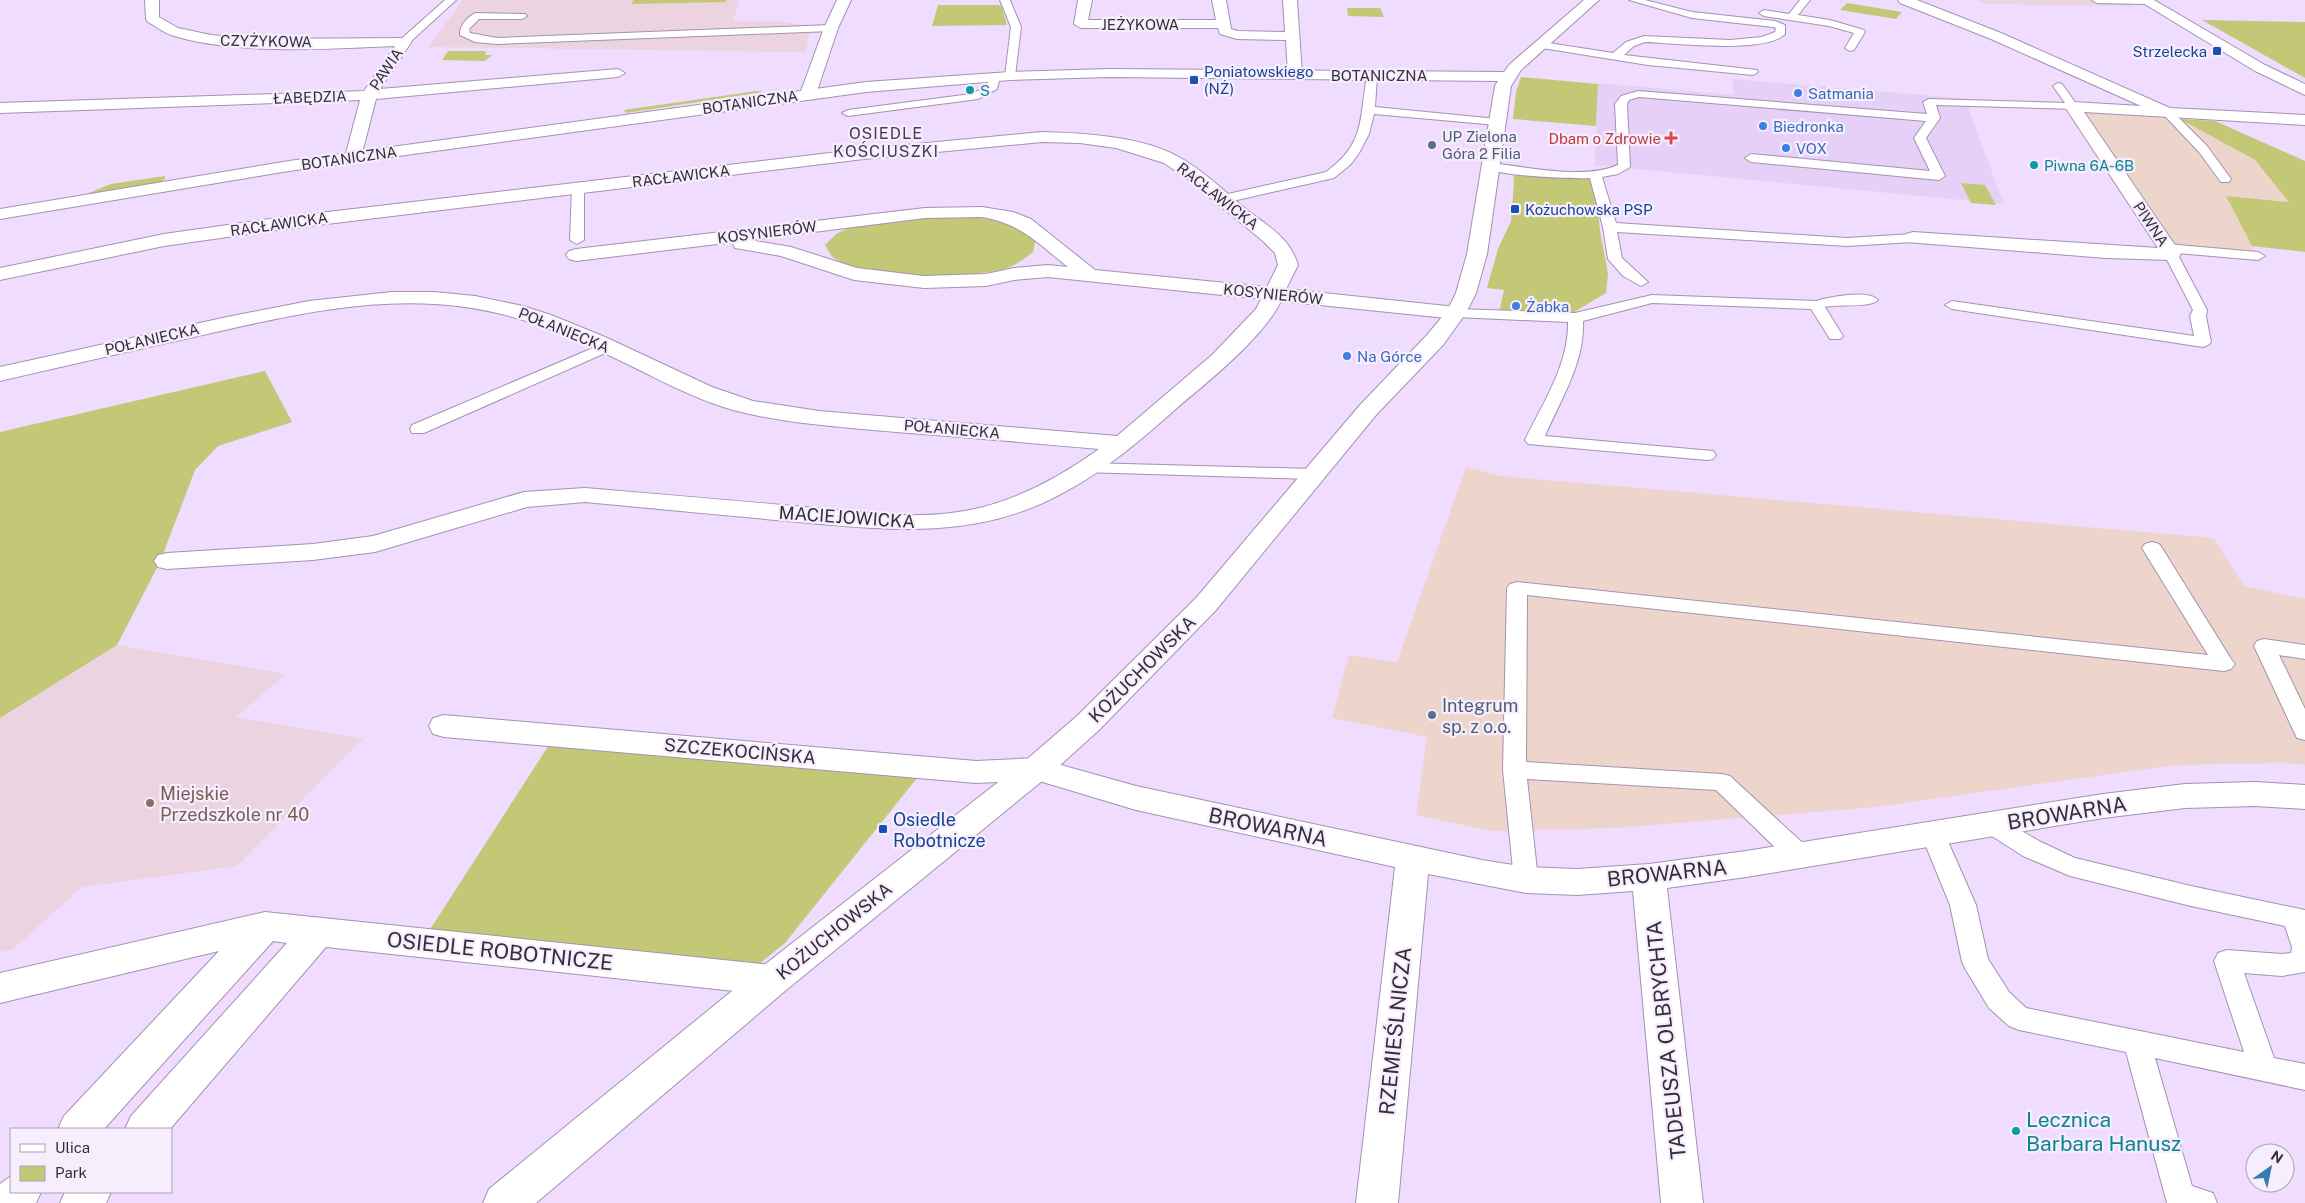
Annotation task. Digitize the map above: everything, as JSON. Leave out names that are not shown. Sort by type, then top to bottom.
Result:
[{"type":"street","name":"CZYŻYKOWA","points":[[152,0],[149,7],[150,15],[154,22],[175,31],[223,42],[261,44],[405,41]]},
{"type":"street","points":[[808,94],[831,28],[844,0]]},
{"type":"street","name":"JEŻYKOWA","points":[[1085,0],[1081,24],[1224,24]]},
{"type":"street","points":[[1220,0],[1225,32],[1238,36],[1292,36]]},
{"type":"street","points":[[1290,0],[1295,74]]},
{"type":"street","points":[[1504,84],[1516,66],[1592,0]]},
{"type":"street","points":[[1905,0],[1996,36],[2167,112]]},
{"type":"street","points":[[2146,1],[2252,63],[2305,90]]},
{"type":"street","name":"PAWIA","points":[[353,157],[369,95],[405,41]]},
{"type":"street","name":"ŁABĘDZIA","points":[[0,108],[369,95],[618,73]]},
{"type":"street","name":"BOTANICZNA","points":[[0,214],[353,157],[866,86],[1010,76],[1109,73],[1448,76],[1485,83],[1504,84]]},
{"type":"street","name":"KOŻUCHOWSKA","points":[[504,1203],[772,980],[1036,769],[1088,723],[1206,604],[1368,410],[1435,340],[1456,313],[1466,293],[1477,254],[1504,84]]},
{"type":"street","points":[[2073,107],[2305,120]]},
{"type":"street","name":"PIWNA","points":[[1913,238],[1980,240],[2128,254],[2169,251],[2073,107]]},
{"type":"street","name":"RACŁAWICKA","points":[[0,274],[164,240],[384,210],[982,142],[1062,137],[1116,143],[1160,154],[1178,163],[1270,237],[1284,251],[1288,265],[1275,295]]},
{"type":"street","name":"KOSYNIERÓW","points":[[577,248],[696,241],[925,213],[982,212],[1006,216],[1024,223],[1090,275]]},
{"type":"street","name":"KOSYNIERÓW","points":[[807,258],[815,241],[838,223]]},
{"type":"street","name":"KOSYNIERÓW","points":[[1014,274],[1033,265],[1044,255],[1048,240]]},
{"type":"street","name":"KOSYNIERÓW","points":[[696,241],[754,245],[784,251],[854,274],[924,282],[986,280],[1014,274],[1048,271],[1456,313]]},
{"type":"street","name":"MACIEJOWICKA","points":[[167,561],[313,552],[375,544],[491,508],[524,500],[556,496],[586,495],[899,523],[952,521],[1001,510],[1049,492],[1090,468],[1122,444],[1220,360],[1265,312],[1275,295]]},
{"type":"street","name":"POŁANIECKA","points":[[0,374],[252,317],[312,307],[406,298],[448,299],[516,310],[562,326],[724,399],[772,412],[819,418],[1122,444]]},
{"type":"street","name":"SZCZEKOCIŃSKA","points":[[444,726],[976,772],[1036,769]]},
{"type":"street","name":"BROWARNA","points":[[1036,769],[1136,798],[1413,859],[1526,880],[1577,882],[1650,877],[1992,825],[2103,806],[2185,796],[2255,794],[2305,797]]},
{"type":"street","name":"RZEMIEŚLNICZA","points":[[1377,1203],[1413,859]]},
{"type":"street","name":"TADEUSZA OLBRYCHTA","points":[[1650,877],[1682,1203]]},
{"type":"street","points":[[87,1127],[265,926]]},
{"type":"street","name":"OSIEDLE ROBOTNICZE","points":[[0,988],[265,926],[772,980]]},
{"type":"street","points":[[146,1128],[318,932]]},
{"type":"street","points":[[10,1203],[19,1193]]},
{"type":"street","points":[[80,1203],[89,1193]]},
{"type":"lane","name":"PAWIA","points":[[405,41],[450,0]]},
{"type":"lane","points":[[1005,0],[1016,27],[1010,76]]},
{"type":"lane","points":[[1615,57],[1630,44],[1644,39],[1730,43],[1763,40],[1780,34],[1780,27],[1775,24],[1692,15],[1634,0]]},
{"type":"lane","points":[[1791,17],[1805,0]]},
{"type":"lane","points":[[2097,0],[2146,1]]},
{"type":"lane","points":[[1736,9],[1830,23],[1860,32],[1850,48]]},
{"type":"lane","points":[[522,16],[476,16],[464,29],[466,35],[475,39],[496,41],[831,28]]},
{"type":"lane","points":[[1542,44],[1615,57],[1753,72]]},
{"type":"lane","points":[[1224,199],[1330,175],[1346,162],[1359,146],[1369,110],[1372,76]]},
{"type":"lane","points":[[848,113],[974,97],[991,89],[995,77]]},
{"type":"lane","points":[[2058,86],[2073,107]]},
{"type":"lane","points":[[1491,167],[1595,174],[1617,172],[1624,167],[1622,104],[1625,98],[1638,94],[1934,118]]},
{"type":"lane","points":[[1934,118],[1929,102],[2073,107]]},
{"type":"lane","points":[[1369,110],[1497,122]]},
{"type":"lane","points":[[2167,112],[2203,149],[2225,179]]},
{"type":"lane","points":[[1751,158],[1938,176],[1920,138],[1934,118]]},
{"type":"lane","points":[[1595,174],[1610,227],[1616,259],[1641,282]]},
{"type":"lane","points":[[577,248],[578,188]]},
{"type":"lane","points":[[1610,227],[1847,242],[1913,238]]},
{"type":"lane","points":[[2169,251],[2258,256]]},
{"type":"lane","points":[[1952,305],[2203,342],[2198,316],[2200,310],[2169,251]]},
{"type":"lane","points":[[1456,313],[1575,318],[1652,299],[1816,305],[1834,300],[1872,300]]},
{"type":"lane","points":[[1816,305],[1835,336]]},
{"type":"lane","points":[[1575,318],[1576,338],[1567,370],[1534,440],[1707,455]]},
{"type":"lane","points":[[418,428],[607,347]]},
{"type":"lane","points":[[1090,468],[1314,474]]},
{"type":"lane","points":[[1526,880],[1514,770],[1517,588],[2224,664],[2152,548]]},
{"type":"lane","points":[[2305,652],[2264,646],[2305,732]]},
{"type":"lane","points":[[1514,770],[1722,782],[1799,855]]},
{"type":"lane","points":[[1992,825],[2032,849],[2070,866],[2191,896],[2300,919],[2305,947],[2302,962],[2282,965],[2227,961],[2263,1068]]},
{"type":"lane","points":[[1933,834],[1963,905],[1975,962],[1999,1000],[2019,1018],[2305,1077]]},
{"type":"lane","points":[[2137,1042],[2180,1198],[2202,1203]]},
{"type":"shaded area","points":[[463,0],[739,0],[733,21],[780,21],[811,27],[805,52],[428,47]]},
{"type":"shaded area","points":[[1977,0],[2123,0],[2133,6],[1986,4]]},
{"type":"shaded area","points":[[1732,79],[1970,99],[1966,102],[2004,204],[1595,165],[1598,83],[1734,95]]},
{"type":"shaded area","points":[[2073,107],[2167,112],[2255,160],[2290,202],[2226,196],[2255,251],[2164,244]]},
{"type":"shaded area","points":[[1466,467],[1501,476],[2214,538],[2244,586],[2305,599],[2305,765],[2283,763],[2175,765],[1875,807],[1617,828],[1491,831],[1416,815],[1427,737],[1332,718],[1349,655],[1397,662]]},
{"type":"shaded area","name":"Miejskie Przedszkole nr 40","points":[[117,645],[286,674],[236,717],[363,739],[237,866],[82,887],[13,949],[0,952],[0,718]]},
{"type":"green space","points":[[634,0],[727,0],[725,2],[631,4]]},
{"type":"green space","points":[[1847,3],[1902,12],[1896,19],[1840,10]]},
{"type":"green space","points":[[938,5],[1001,5],[1007,25],[932,26]]},
{"type":"green space","points":[[1347,8],[1380,8],[1384,17],[1348,16]]},
{"type":"green space","points":[[2202,20],[2305,22],[2305,78]]},
{"type":"green space","points":[[448,51],[483,51],[486,52],[485,55],[492,55],[485,61],[442,60]]},
{"type":"green space","points":[[1521,77],[1598,84],[1596,126],[1513,119],[1516,92]]},
{"type":"green space","points":[[757,91],[763,92],[626,113],[624,110]]},
{"type":"green space","points":[[2180,119],[2215,121],[2305,161],[2305,252],[2252,246],[2226,196],[2289,202],[2255,160]]},
{"type":"green space","points":[[1513,169],[1595,174],[1600,231],[1608,274],[1606,293],[1569,315],[1499,312],[1504,290],[1487,288],[1498,249],[1511,221]]},
{"type":"green space","points":[[165,176],[165,179],[159,183],[84,195],[111,184]]},
{"type":"green space","points":[[1961,183],[1985,185],[1996,205],[1971,203]]},
{"type":"green space","points":[[939,216],[978,218],[1014,227],[1035,241],[1033,252],[1023,260],[1004,269],[967,274],[917,275],[868,270],[848,265],[834,258],[825,245],[836,234],[855,225]]},
{"type":"green space","points":[[265,371],[292,422],[218,446],[195,470],[160,562],[117,645],[0,718],[0,432]]},
{"type":"green space","points":[[549,745],[917,778],[785,943],[754,968],[429,931]]},
{"type":"place","name":"Strzelecka","points":[[2217,51]]},
{"type":"place","name":"Poniatowskiego (NŻ)","points":[[1194,80]]},
{"type":"place","name":"S","points":[[970,90]]},
{"type":"place","name":"Satmania","points":[[1798,93]]},
{"type":"place","name":"Biedronka","points":[[1763,126]]},
{"type":"place","name":"Dbam o Zdrowie","points":[[1671,138]]},
{"type":"place","name":"UP Zielona Góra 2 Filia","points":[[1432,145]]},
{"type":"place","name":"VOX","points":[[1786,148]]},
{"type":"place","name":"Piwna 6A-6B","points":[[2034,165]]},
{"type":"place","name":"Kożuchowska PSP","points":[[1515,209]]},
{"type":"place","name":"Żabka","points":[[1516,306]]},
{"type":"place","name":"Na Górce","points":[[1347,356]]},
{"type":"place","name":"Integrum sp. z o.o.","points":[[1432,715]]},
{"type":"place","name":"Miejskie Przedszkole nr 40","points":[[150,803]]},
{"type":"place","name":"Osiedle Robotnicze","points":[[883,829]]},
{"type":"place","name":"Lecznica Barbara Hanusz","points":[[2016,1131]]},
{"type":"district","name":"OSIEDLE KOŚCIUSZKI","points":[[886,142]]}]
